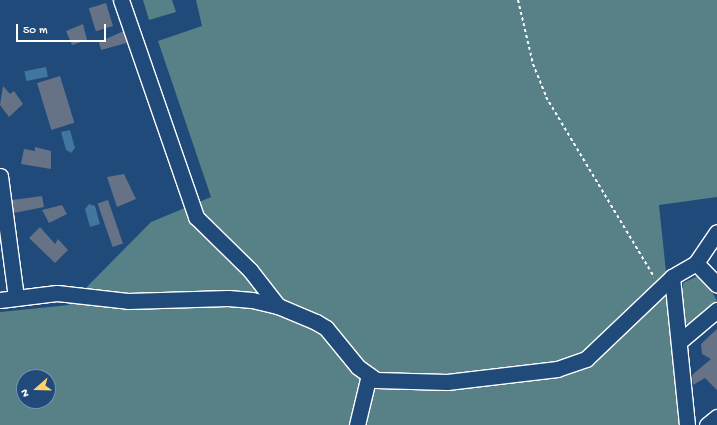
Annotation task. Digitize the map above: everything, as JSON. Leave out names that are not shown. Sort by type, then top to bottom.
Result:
[{"type":"street","points":[[122,0],[196,217],[250,270],[278,306]]},
{"type":"street","points":[[0,176],[16,297]]},
{"type":"street","points":[[0,300],[16,297],[56,294],[128,301],[228,298],[278,306],[326,328],[368,375],[385,382],[439,382],[572,365],[601,347],[667,282],[696,264],[716,232]]},
{"type":"street","points":[[696,264],[717,285]]},
{"type":"street","points":[[667,282],[679,342],[687,425]]},
{"type":"street","points":[[679,342],[717,310]]},
{"type":"street","points":[[357,425],[368,375]]},
{"type":"street","points":[[707,425],[717,417]]},
{"type":"path","points":[[518,0],[533,64],[549,103],[641,260],[667,282]]},
{"type":"green space","points":[[143,0],[172,0],[176,12],[149,20]]},
{"type":"green space","points":[[196,0],[717,0],[717,197],[659,205],[682,425],[0,425],[0,312],[69,305],[151,222],[211,197],[158,41],[202,26]]},
{"type":"green space","points":[[702,274],[717,301],[689,327],[681,316],[683,283]]},
{"type":"water","points":[[46,67],[48,77],[26,81],[24,71]]},
{"type":"water","points":[[70,130],[75,148],[71,153],[66,150],[61,132]]},
{"type":"water","points":[[89,204],[95,206],[100,224],[90,227],[85,209]]},
{"type":"building","points":[[106,3],[113,26],[96,31],[89,8]]},
{"type":"building","points":[[83,24],[87,40],[72,45],[66,31]]},
{"type":"building","points":[[126,30],[130,42],[101,50],[99,42]]},
{"type":"building","points":[[60,76],[74,123],[51,130],[37,83]]},
{"type":"building","points":[[3,86],[10,94],[14,91],[23,104],[9,117],[0,105]]},
{"type":"building","points":[[35,147],[51,151],[51,169],[21,164],[24,149],[35,151]]},
{"type":"building","points":[[124,174],[136,199],[117,207],[107,177]]},
{"type":"building","points":[[42,196],[44,207],[14,213],[12,200]]},
{"type":"building","points":[[108,200],[123,243],[113,247],[98,204]]},
{"type":"building","points":[[62,205],[67,214],[49,223],[42,210]]},
{"type":"building","points":[[40,227],[55,244],[58,239],[68,250],[55,263],[29,238]]},
{"type":"building","points":[[717,329],[717,390],[705,378],[693,385],[692,375],[711,359],[702,354],[701,344]]}]
